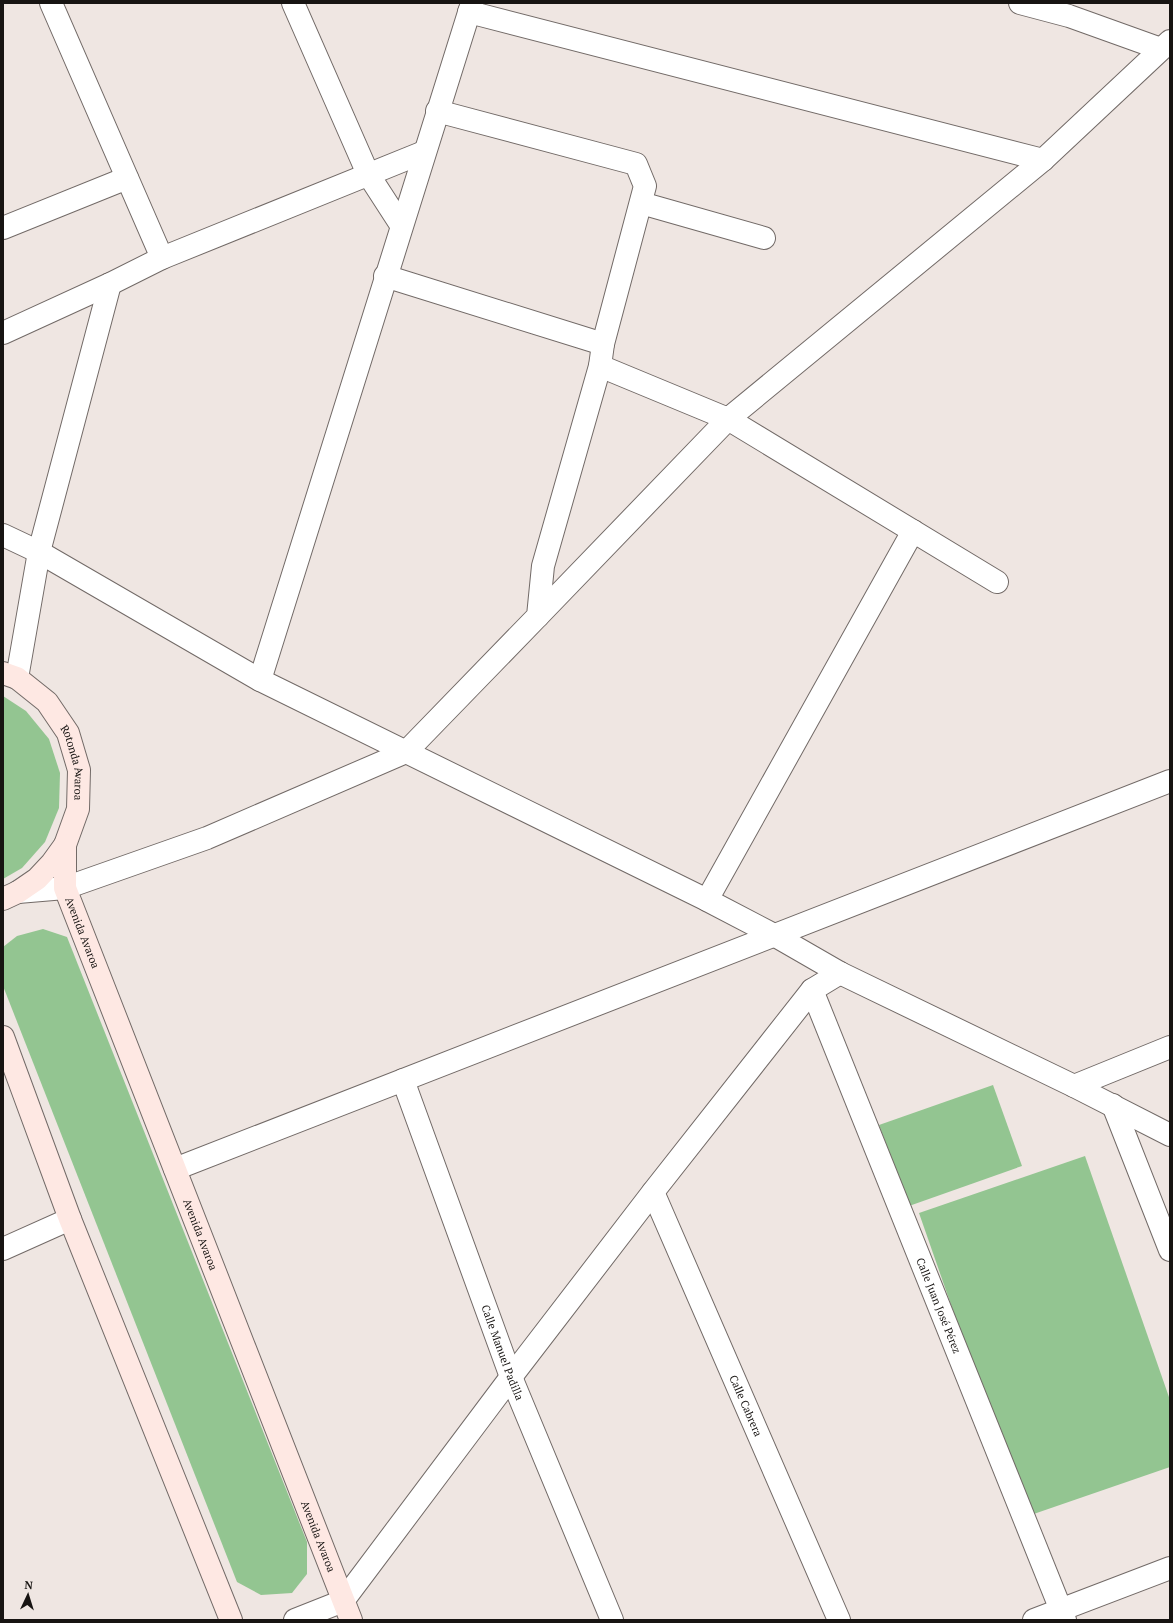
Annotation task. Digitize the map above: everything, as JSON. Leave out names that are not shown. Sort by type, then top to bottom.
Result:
[{"type":"street","points":[[51,3],[162,258]]},
{"type":"street","points":[[293,3],[368,174],[401,225]]},
{"type":"street","points":[[1020,3],[1166,45]]},
{"type":"street","points":[[260,680],[470,7],[1043,160]]},
{"type":"street","points":[[11,896],[66,888],[207,838],[406,752],[728,419],[1043,160],[1166,45]]},
{"type":"street","points":[[437,111],[636,164],[645,186],[603,344],[600,366],[543,566],[538,616]]},
{"type":"street","points":[[3,333],[110,284],[162,258],[424,152]]},
{"type":"street","points":[[3,228],[127,178]]},
{"type":"street","points":[[641,203],[764,238]]},
{"type":"street","points":[[385,276],[603,344]]},
{"type":"street","points":[[10,675],[39,552],[110,284]]},
{"type":"street","points":[[600,366],[728,419],[997,582]]},
{"type":"street","points":[[707,900],[913,531]]},
{"type":"street","points":[[3,535],[39,552],[260,680],[707,900],[774,935],[840,973],[1113,1105],[1170,1135]]},
{"type":"street","name":"Rotonda Avaroa","points":[[10,675],[47,702],[68,733],[79,770],[78,809],[65,845],[52,863],[37,879],[11,896]]},
{"type":"street","points":[[175,1169],[1170,780]]},
{"type":"street","name":"Avenida Avaroa","points":[[65,845],[66,888],[347,1610]]},
{"type":"street","points":[[295,1620],[347,1610],[511,1377],[653,1192],[812,990],[840,973]]},
{"type":"street","name":"Calle Juan José Pérez","points":[[812,990],[1063,1615]]},
{"type":"street","points":[[3,1037],[70,1219],[231,1620]]},
{"type":"street","points":[[1074,1086],[1170,1047]]},
{"type":"street","name":"Calle Manuel Padilla","points":[[403,1080],[511,1377],[612,1620]]},
{"type":"street","points":[[1113,1105],[1170,1250]]},
{"type":"street","name":"Calle Cabrera","points":[[653,1192],[839,1620]]},
{"type":"street","points":[[3,1248],[70,1219]]},
{"type":"street","points":[[1034,1620],[1063,1615],[1170,1568]]},
{"type":"green space","points":[[3,696],[26,711],[49,739],[60,773],[59,808],[45,842],[22,868],[3,879]]},
{"type":"green space","points":[[43,929],[67,937],[307,1542],[307,1574],[292,1593],[261,1595],[237,1582],[3,986],[3,947],[17,936]]},
{"type":"green space","points":[[993,1085],[1022,1166],[909,1206],[879,1125]]},
{"type":"green space","points":[[1085,1156],[1170,1400],[1170,1467],[1025,1517],[919,1213]]}]
